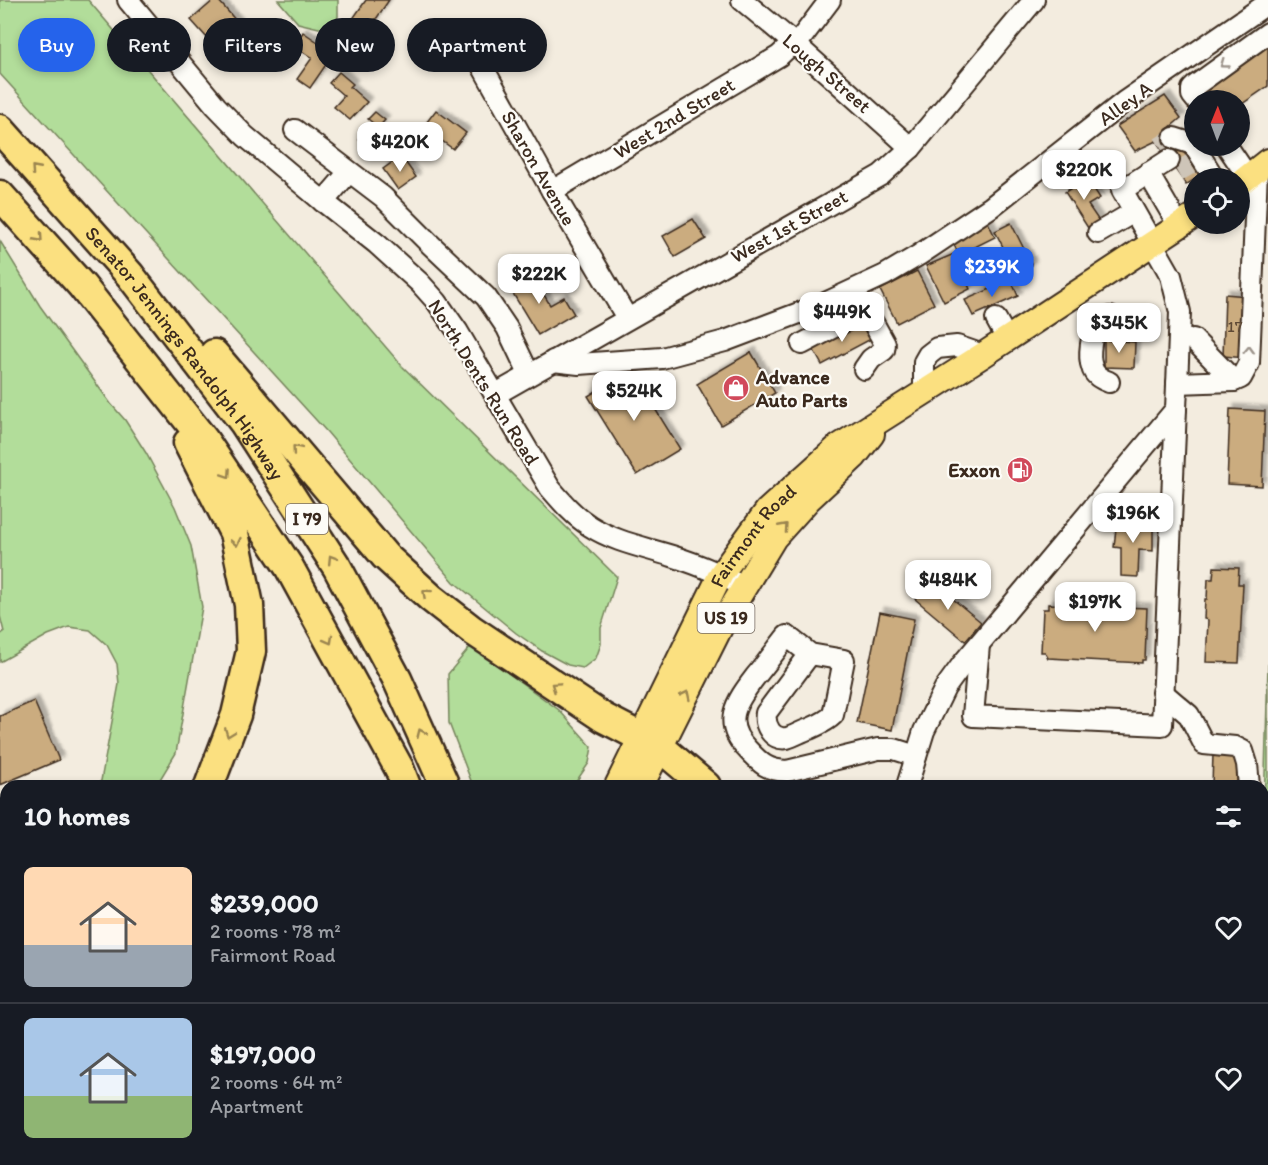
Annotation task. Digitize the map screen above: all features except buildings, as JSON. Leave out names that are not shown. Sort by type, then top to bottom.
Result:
[{"type":"highway","name":"Senator Jennings Randolph Highway","points":[[0,129],[130,275],[182,339],[244,423],[337,567],[397,679],[442,780]]},
{"type":"highway","name":"Senator Jennings Randolph Highway","points":[[0,195],[82,286],[204,440],[289,567],[404,780]]},
{"type":"highway","points":[[130,275],[186,322],[385,556],[431,598],[472,630],[604,718],[650,743],[698,780]]},
{"type":"highway","points":[[128,344],[186,439],[234,532],[249,605],[250,651],[236,716],[211,780]]},
{"type":"main road","name":"Fairmont Road","points":[[642,780],[650,743],[721,574],[767,511],[838,447],[983,355],[1002,329],[1184,223]]},
{"type":"main road","name":"Fairmont Road","points":[[622,780],[650,743],[774,538],[809,499],[854,457],[885,418]]},
{"type":"street","name":"North Dents Run Road","points":[[128,0],[216,106],[245,136],[377,244],[420,283],[458,332],[550,488],[569,511],[590,526],[620,541],[674,556],[721,574],[743,587]]},
{"type":"street","name":"Lough Street","points":[[742,0],[795,44],[911,148]]},
{"type":"street","name":"West 2nd Street","points":[[552,191],[779,56],[795,44],[830,0]]},
{"type":"street","name":"West 1st Street","points":[[495,394],[881,175],[911,148],[1034,0]]},
{"type":"street","name":"Alley A","points":[[554,362],[579,364],[662,358],[725,341],[823,304],[885,275],[990,207],[1124,102],[1268,3]]},
{"type":"street","points":[[1192,90],[1268,33]]},
{"type":"street","name":"Sharon Avenue","points":[[485,72],[627,318]]},
{"type":"street","points":[[295,130],[383,197],[486,297],[507,328],[529,374]]},
{"type":"street","points":[[1185,383],[1233,381],[1241,378],[1249,363],[1253,260],[1253,173],[1237,156]]},
{"type":"street","points":[[1172,157],[1194,168]]},
{"type":"street","points":[[979,645],[973,716],[1162,725],[1176,409],[1185,383],[1180,312],[1170,276],[1122,190],[1172,157]]},
{"type":"street","points":[[1172,157],[1184,208]]},
{"type":"street","points":[[323,202],[349,172]]},
{"type":"street","points":[[1098,234],[1134,212]]},
{"type":"street","points":[[802,344],[861,313],[869,315],[885,344],[884,350],[871,359],[864,369]]},
{"type":"street","points":[[1109,382],[1099,378],[1095,373],[1091,353],[1096,326],[1110,317]]},
{"type":"street","points":[[1193,339],[1233,381]]},
{"type":"street","points":[[909,780],[924,731],[945,688],[1176,409]]},
{"type":"street","points":[[810,654],[766,713],[765,721],[769,731],[777,737],[785,738],[828,721],[833,714],[844,660],[810,654],[787,636],[737,701],[732,716],[735,734],[760,763],[773,771],[787,771],[878,749],[894,749],[916,756]]},
{"type":"street","points":[[1162,692],[1189,715],[1204,744],[1234,747],[1243,751],[1248,780]]},
{"type":"green space","points":[[0,0],[88,0],[107,22],[107,72],[150,72],[402,366],[617,577],[601,628],[601,644],[596,658],[583,668],[568,665],[516,633],[454,582],[327,432],[0,74]]},
{"type":"green space","points":[[278,0],[338,0],[337,18],[315,18],[315,27],[303,24],[303,18],[294,18]]},
{"type":"green space","points":[[0,241],[40,306],[125,420],[146,453],[175,507],[191,546],[202,607],[176,753],[160,780],[101,780],[119,684],[117,664],[107,645],[90,630],[69,627],[48,635],[0,662],[0,635],[4,632],[0,616]]},
{"type":"green space","points":[[471,646],[559,710],[592,747],[589,763],[577,780],[471,780],[449,723],[448,674]]},
{"type":"green space","points":[[1268,664],[1268,780],[1265,780]]},
{"type":"tunnel","points":[[1160,147],[1174,138]]},
{"type":"tunnel","points":[[1177,172],[1191,164]]},
{"type":"place","name":"Advance Auto Parts","points":[[736,388]]},
{"type":"place","name":"Exxon","points":[[1020,470]]}]
